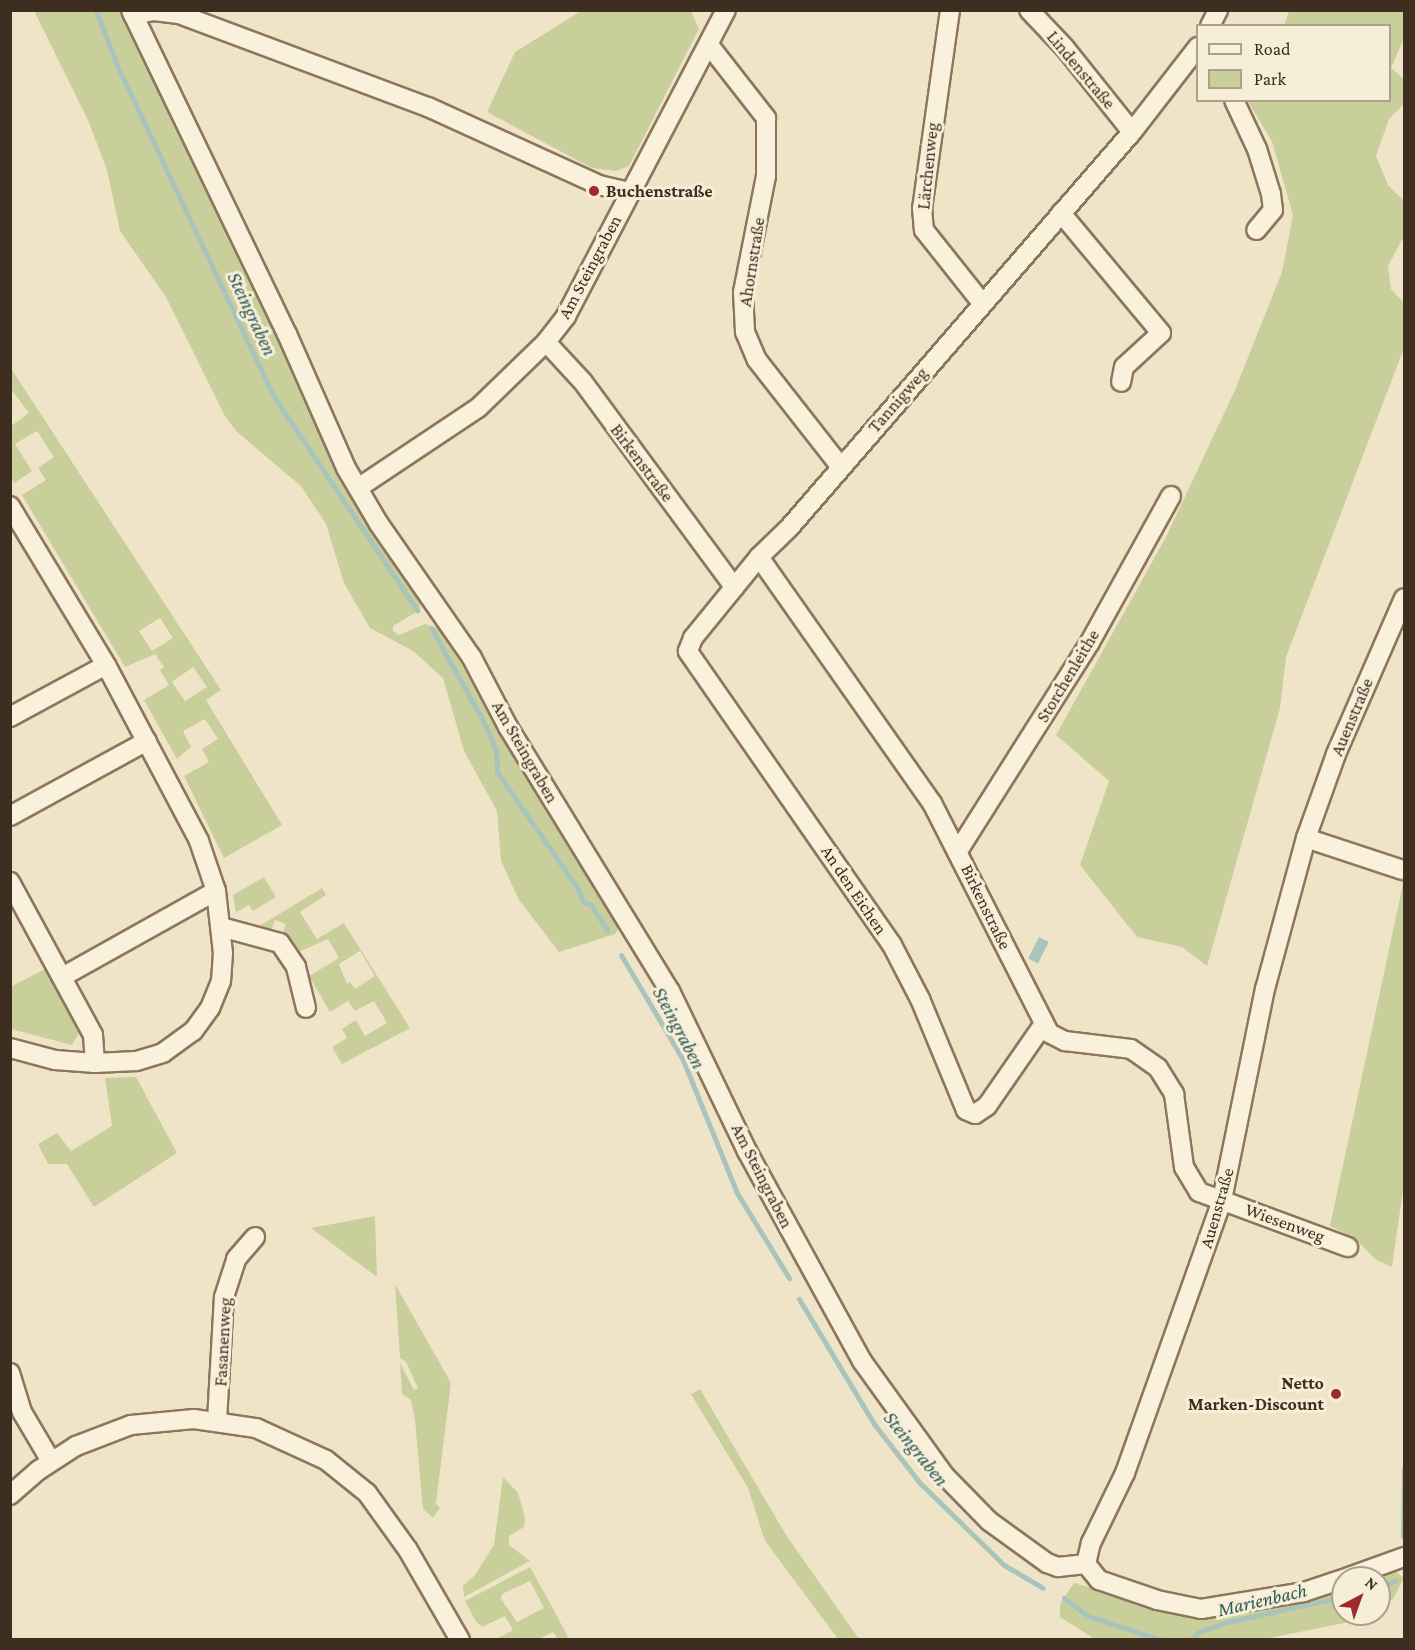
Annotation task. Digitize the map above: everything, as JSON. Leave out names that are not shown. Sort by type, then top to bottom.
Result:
[{"type":"street","name":"Am Steingraben","points":[[358,488],[478,408],[546,342],[566,316],[726,10]]},
{"type":"street","name":"Lärchenweg","points":[[950,10],[922,208],[924,230],[982,303]]},
{"type":"street","name":"Lindenstraße","points":[[1029,10],[1065,48],[1132,132]]},
{"type":"street","points":[[1211,24],[1218,10]]},
{"type":"street","points":[[132,13],[154,11],[190,17],[450,116],[599,184],[629,192]]},
{"type":"street","name":"Am Steingraben","points":[[132,13],[358,488],[472,658],[508,727],[669,990],[747,1151],[862,1360],[945,1476],[989,1521],[1047,1563],[1058,1567],[1086,1564]]},
{"type":"street","name":"Ahornstraße","points":[[709,45],[752,96],[766,118],[766,176],[743,292],[745,332],[757,360],[841,467]]},
{"type":"street","name":"Tannigweg","points":[[734,587],[841,467],[1195,57]]},
{"type":"street","points":[[1235,102],[1257,150],[1271,195],[1273,210],[1256,230]]},
{"type":"street","points":[[1061,213],[1161,333],[1124,367],[1121,382]]},
{"type":"street","name":"Birkenstraße","points":[[546,342],[583,382],[734,587]]},
{"type":"street","name":"Storchenleithe","points":[[958,851],[1090,642],[1171,496]]},
{"type":"street","points":[[10,1048],[56,1060],[95,1063],[150,1058],[193,1032],[210,1008],[220,981],[221,927],[216,891],[199,841],[106,665],[11,507]]},
{"type":"street","name":"Birkenstraße","points":[[759,557],[932,803],[958,851],[1042,1025]]},
{"type":"street","name":"An den Eichen","points":[[734,587],[693,638],[688,651],[892,945],[920,999],[962,1105],[975,1114],[987,1106],[1042,1025]]},
{"type":"street","name":"Auenstraße","points":[[1086,1564],[1091,1543],[1125,1473],[1222,1200],[1265,989],[1306,838],[1336,754],[1404,598]]},
{"type":"street","points":[[10,717],[106,665]]},
{"type":"street","points":[[10,816],[147,741]]},
{"type":"street","points":[[1306,838],[1403,870]]},
{"type":"street","points":[[10,882],[93,1035],[95,1063]]},
{"type":"street","points":[[62,977],[216,891]]},
{"type":"street","points":[[221,927],[280,943],[296,967],[306,1008]]},
{"type":"street","points":[[1042,1025],[1065,1041],[1131,1049],[1158,1068],[1178,1108],[1187,1176],[1199,1192],[1222,1200]]},
{"type":"street","name":"Wiesenweg","points":[[1222,1200],[1348,1247]]},
{"type":"street","name":"Fasanenweg","points":[[217,1421],[224,1297],[236,1259],[255,1237]]},
{"type":"street","points":[[10,1373],[26,1419],[51,1461]]},
{"type":"street","points":[[10,1495],[51,1461],[84,1443],[139,1423],[172,1419],[217,1421],[256,1428],[297,1444],[356,1483],[390,1522],[460,1640]]},
{"type":"street","points":[[1380,1566],[1404,1557]]},
{"type":"street","points":[[1086,1564],[1099,1580],[1157,1600],[1201,1609],[1304,1592],[1331,1583]]},
{"type":"green space","points":[[34,11],[120,11],[420,597],[420,610],[393,626],[393,631],[399,635],[425,624],[440,629],[620,926],[615,934],[559,952],[519,900],[501,861],[497,811],[464,751],[443,678],[413,651],[370,628],[344,583],[326,524],[301,486],[237,432],[225,416],[166,297],[120,231],[107,170],[88,120]]},
{"type":"green space","points":[[581,11],[691,11],[699,29],[629,166],[616,171],[592,168],[487,112],[515,52]]},
{"type":"green space","points":[[1289,11],[1404,11],[1404,38],[1391,68],[1391,24],[1284,24]]},
{"type":"green space","points":[[1391,68],[1404,79],[1404,104],[1389,119],[1376,156],[1388,185],[1404,201],[1404,236],[1388,266],[1391,289],[1404,303],[1404,348],[1286,657],[1280,708],[1207,966],[1182,947],[1137,937],[1080,865],[1109,781],[1056,735],[1166,537],[1235,390],[1282,272],[1293,215],[1272,142],[1249,102],[1391,102]]},
{"type":"green space","points":[[10,367],[221,690],[206,700],[282,825],[224,858],[184,776],[209,762],[202,749],[218,739],[205,719],[183,731],[191,747],[177,759],[144,700],[169,685],[160,670],[164,667],[155,654],[125,667],[22,495],[46,480],[38,468],[54,457],[37,431],[15,444],[32,471],[14,483],[11,477],[11,426],[29,413],[11,389]],"holes":[[[160,618],[173,638],[152,651],[139,631]],[[193,667],[207,687],[185,701],[172,682]]]},
{"type":"green space","points":[[264,877],[276,897],[253,911],[249,905],[236,912],[233,895]]},
{"type":"green space","points":[[1404,879],[1404,1183],[1392,1267],[1375,1259],[1355,1238],[1330,1226]]},
{"type":"green space","points":[[322,888],[326,895],[300,912],[317,939],[344,923],[410,1028],[342,1064],[332,1047],[347,1038],[342,1029],[356,1020],[365,1036],[387,1023],[374,1001],[355,1011],[348,1001],[330,1012],[309,976],[339,958],[328,939],[296,953],[282,935],[286,924],[275,920],[271,931],[256,928]],"holes":[[[360,951],[375,976],[355,989],[350,982],[347,984],[339,964]]]},
{"type":"green space","points":[[45,969],[74,1022],[79,1020],[81,1030],[72,1045],[11,1029],[10,987]]},
{"type":"green space","points":[[136,1077],[177,1153],[94,1207],[67,1164],[48,1164],[38,1144],[57,1133],[71,1151],[112,1126],[105,1078]]},
{"type":"green space","points":[[375,1216],[377,1277],[311,1228]]},
{"type":"green space","points":[[395,1284],[451,1383],[436,1504],[440,1508],[433,1518],[423,1509],[415,1420],[411,1400],[402,1394],[400,1363],[414,1390],[418,1388],[406,1362],[400,1358]]},
{"type":"green space","points":[[700,1389],[786,1535],[859,1639],[838,1639],[765,1541],[748,1488],[691,1394]]},
{"type":"green space","points":[[503,1477],[518,1493],[525,1517],[524,1527],[509,1536],[509,1545],[530,1561],[464,1597],[463,1586],[475,1575],[494,1545]]},
{"type":"green space","points":[[530,1567],[569,1639],[558,1639],[553,1632],[539,1639],[496,1639],[513,1630],[505,1616],[482,1627],[475,1620],[465,1601]],"holes":[[[530,1581],[544,1608],[517,1622],[501,1599],[502,1594]]]},
{"type":"green space","points":[[1394,1570],[1404,1578],[1391,1600],[1391,1571]]},
{"type":"green space","points":[[1074,1583],[1204,1619],[1263,1610],[1331,1591],[1331,1626],[1260,1640],[1095,1639],[1060,1617],[1060,1604]]},
{"type":"water","points":[[1039,937],[1049,942],[1038,963],[1028,958]]},
{"type":"waterway","name":"Steingraben","points":[[96,10],[116,63],[274,397],[417,610]]},
{"type":"waterway","name":"Steingraben","points":[[431,628],[486,726],[496,751],[497,772],[578,889],[583,902],[591,905],[607,930]]},
{"type":"waterway","name":"Steingraben","points":[[621,955],[683,1060],[737,1193],[789,1278]]},
{"type":"waterway","name":"Steingraben","points":[[799,1299],[874,1424],[920,1483],[1004,1565],[1043,1588]]},
{"type":"waterway","name":"Marienbach","points":[[1403,1536],[1404,1468]]},
{"type":"waterway","name":"Marienbach","points":[[1391,1582],[1395,1581]]},
{"type":"waterway","name":"Steingraben","points":[[1064,1598],[1088,1616],[1162,1640]]},
{"type":"waterway","name":"Marienbach","points":[[1191,1640],[1199,1632],[1227,1622],[1331,1600]]},
{"type":"place","name":"Buchenstraße","points":[[594,191]]},
{"type":"place","name":"Netto Marken-Discount","points":[[1336,1394]]}]
